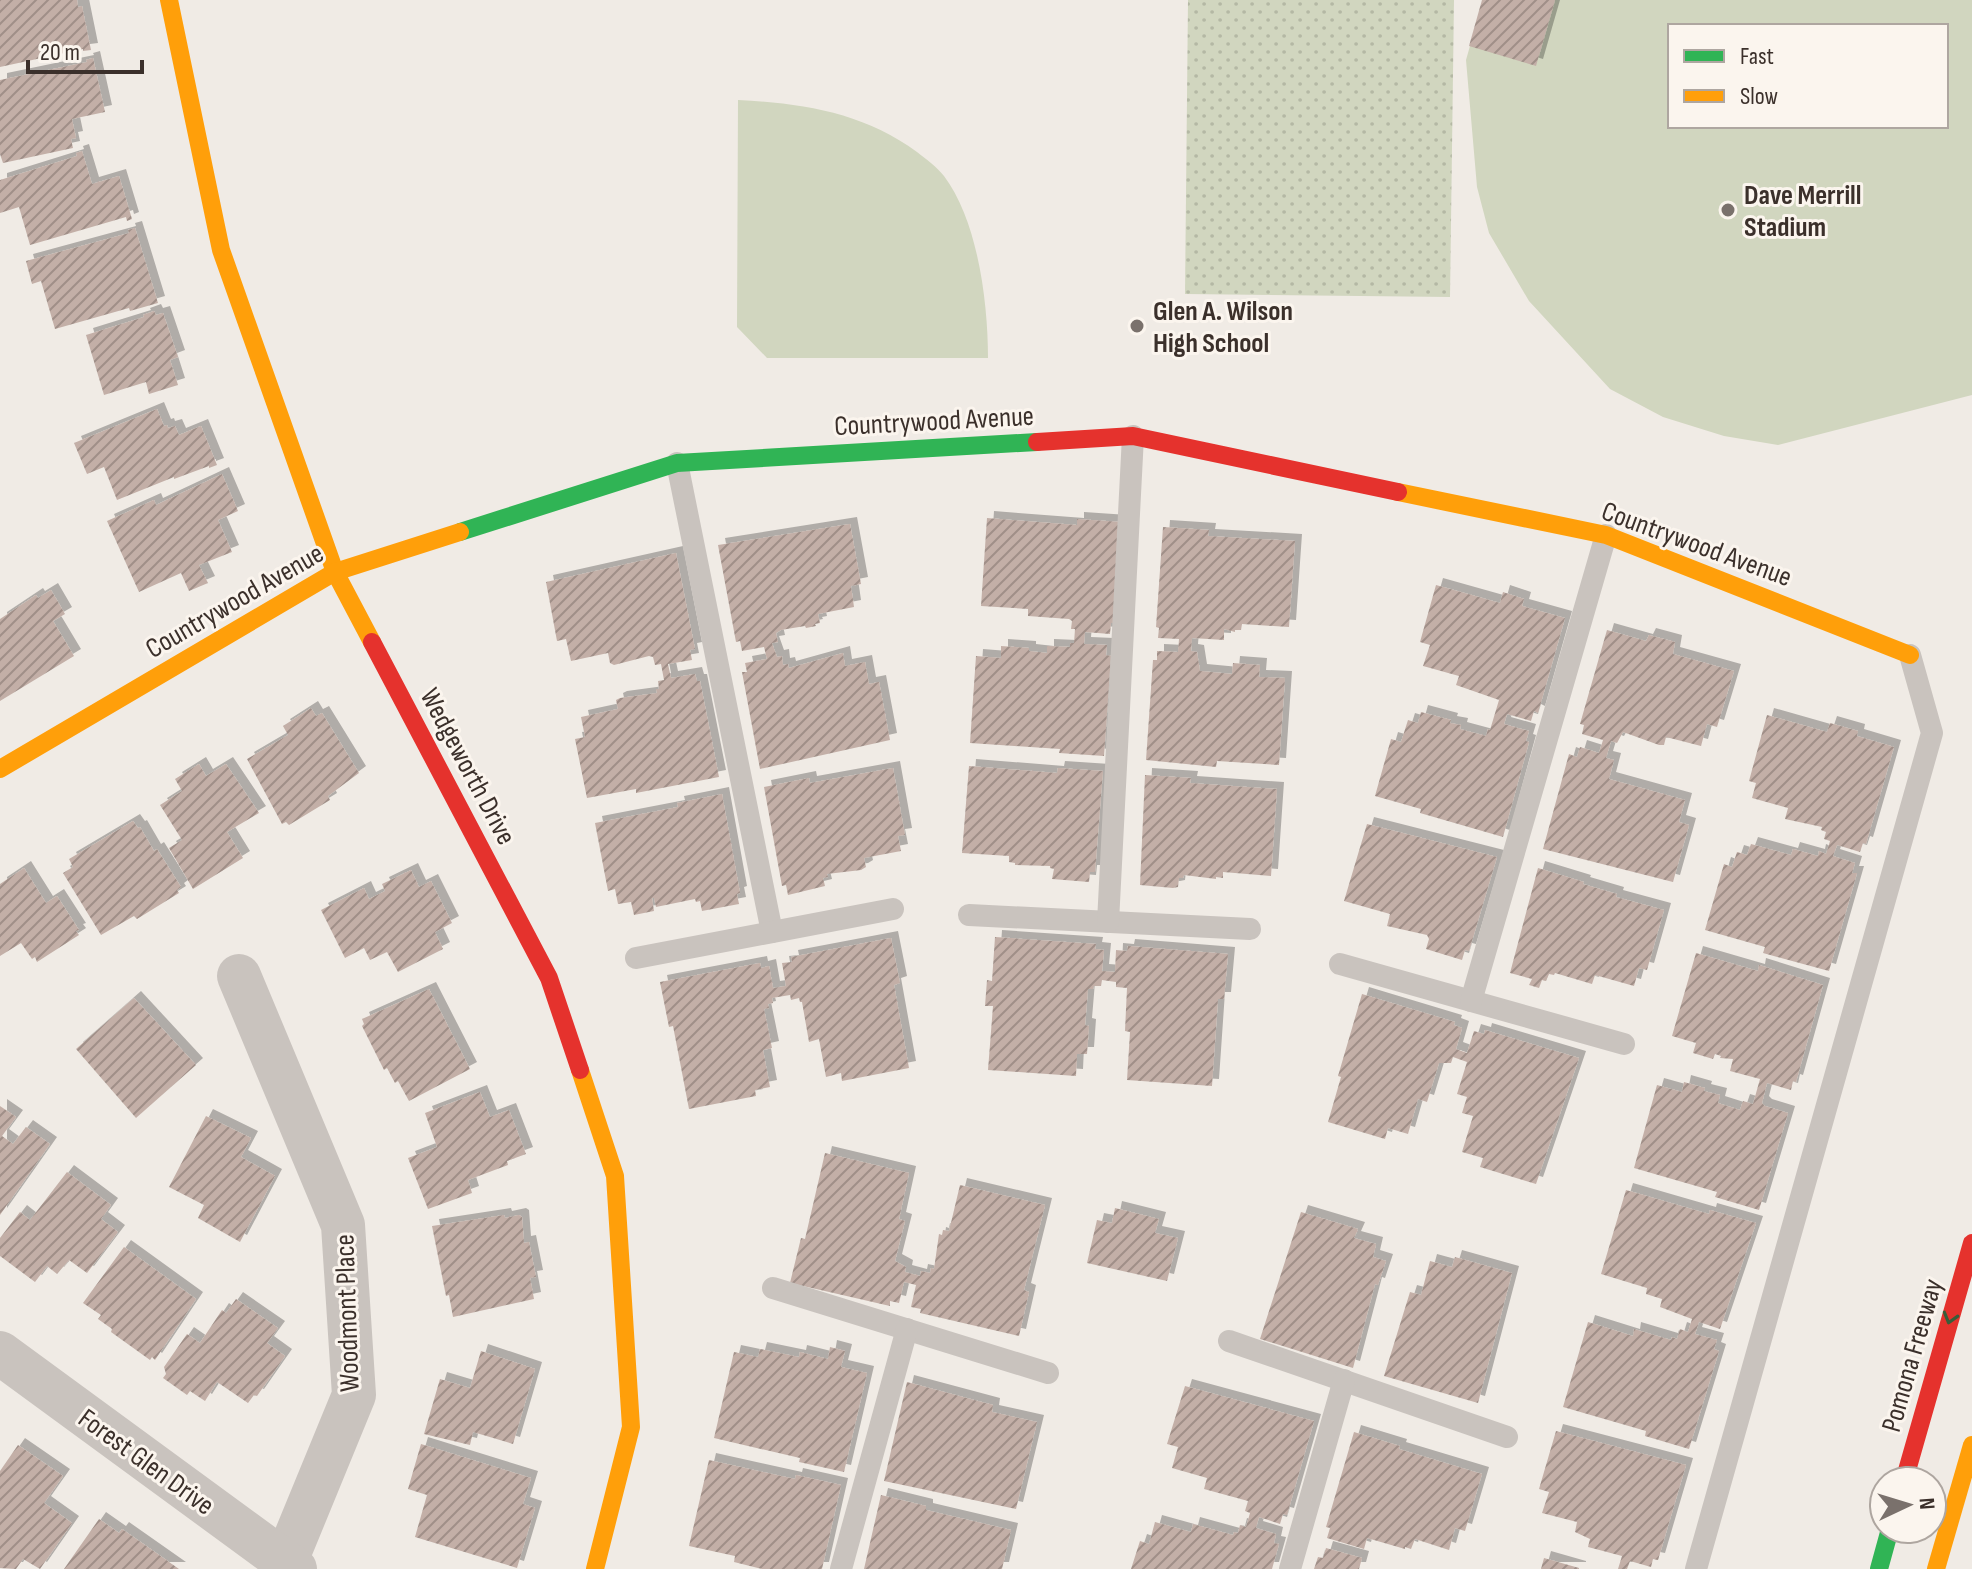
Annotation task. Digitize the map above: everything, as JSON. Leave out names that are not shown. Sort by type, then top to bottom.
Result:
[{"type":"main road","name":"Wedgeworth Drive","points":[[169,0],[221,250],[335,572],[549,978],[615,1176],[631,1427],[595,1569]]},
{"type":"main road","name":"Countrywood Avenue","points":[[0,769],[335,572],[677,463],[1133,436],[1606,535],[1910,655]]},
{"type":"main road","name":"Pomona Freeway","points":[[1909,1465],[1972,1243]]},
{"type":"main road","points":[[1936,1569],[1972,1445]]},
{"type":"main road","points":[[1879,1569],[1886,1545]]},
{"type":"street","name":"Woodmont Place","points":[[239,976],[343,1225],[354,1395],[290,1566]]},
{"type":"street","name":"Forest Glen Drive","points":[[0,1353],[290,1566]]},
{"type":"lane","points":[[1108,922],[1133,436]]},
{"type":"lane","points":[[677,463],[772,932]]},
{"type":"lane","points":[[1471,1001],[1606,535]]},
{"type":"lane","points":[[1696,1569],[1932,733],[1910,655]]},
{"type":"lane","points":[[636,958],[893,909]]},
{"type":"lane","points":[[969,915],[1250,929]]},
{"type":"lane","points":[[1340,964],[1624,1044]]},
{"type":"lane","points":[[773,1288],[1048,1373]]},
{"type":"lane","points":[[841,1569],[907,1329]]},
{"type":"lane","points":[[1229,1341],[1507,1437]]},
{"type":"lane","points":[[1290,1569],[1344,1380]]},
{"type":"green space","points":[[1188,0],[1454,0],[1450,297],[1185,294]]},
{"type":"green space","name":"Dave Merrill Stadium","points":[[1483,0],[1972,0],[1972,395],[1778,445],[1724,436],[1663,417],[1610,389],[1529,301],[1489,233],[1477,187],[1466,60]]},
{"type":"green space","points":[[738,100],[809,107],[854,119],[897,139],[938,169],[956,194],[973,239],[983,288],[988,358],[767,358],[737,327]]},
{"type":"building","points":[[0,0],[77,0],[78,7],[82,6],[91,50],[83,49],[0,67]]},
{"type":"building","points":[[1482,0],[1555,0],[1536,66],[1469,46]]},
{"type":"building","points":[[93,58],[105,112],[72,119],[76,138],[71,139],[73,148],[3,163],[0,154],[0,80],[87,62]]},
{"type":"building","points":[[82,151],[92,184],[119,176],[132,219],[127,221],[126,217],[30,245],[19,207],[0,213],[0,180],[77,156],[76,153]]},
{"type":"building","points":[[135,228],[158,303],[55,329],[41,281],[32,284],[26,261],[129,233],[128,230]]},
{"type":"building","points":[[154,311],[156,315],[163,313],[178,357],[170,360],[178,385],[149,394],[146,382],[104,395],[86,335]]},
{"type":"building","points":[[157,409],[164,426],[175,426],[179,435],[201,426],[217,465],[174,477],[117,500],[104,467],[87,474],[74,443]]},
{"type":"building","points":[[222,474],[238,511],[218,520],[232,552],[199,565],[208,583],[189,591],[181,573],[139,592],[107,521],[154,500],[156,505]]},
{"type":"building","points":[[987,518],[1077,525],[1077,519],[1121,522],[1114,623],[1111,623],[1110,634],[1085,632],[1084,644],[1107,645],[1106,655],[1111,656],[1104,756],[1059,753],[1060,749],[970,743],[976,656],[1001,658],[1001,646],[1047,653],[1047,646],[1070,647],[1070,643],[1074,643],[1075,629],[1071,629],[1072,621],[1069,619],[1028,616],[1028,609],[981,606]]},
{"type":"building","points":[[850,524],[861,584],[851,586],[854,607],[818,614],[820,623],[816,626],[781,630],[776,633],[778,642],[772,643],[777,657],[782,656],[783,665],[788,664],[789,668],[843,653],[845,666],[865,662],[869,684],[879,682],[890,740],[760,769],[742,672],[747,672],[745,663],[767,659],[764,647],[742,651],[740,641],[736,642],[718,545]]},
{"type":"building","points":[[1163,527],[1209,530],[1208,536],[1295,541],[1289,627],[1242,624],[1241,630],[1235,632],[1224,629],[1224,640],[1192,638],[1191,651],[1197,652],[1200,671],[1232,674],[1233,663],[1260,665],[1259,677],[1285,678],[1279,765],[1217,761],[1216,767],[1146,760],[1153,660],[1157,660],[1157,651],[1178,652],[1179,639],[1158,638],[1159,628],[1156,627]]},
{"type":"building","points":[[676,553],[695,649],[690,650],[692,660],[668,664],[671,678],[695,674],[697,681],[700,681],[719,777],[636,793],[636,789],[587,798],[575,739],[585,737],[581,717],[618,709],[616,700],[620,698],[657,693],[658,681],[664,680],[661,664],[655,665],[653,657],[649,656],[614,665],[610,663],[608,653],[571,661],[566,639],[557,641],[546,582]]},
{"type":"building","points":[[1436,585],[1500,603],[1503,592],[1524,599],[1522,606],[1565,618],[1538,713],[1534,711],[1531,721],[1507,714],[1504,724],[1529,731],[1526,741],[1529,742],[1503,837],[1420,813],[1421,809],[1375,796],[1391,739],[1401,742],[1408,720],[1418,723],[1421,712],[1451,720],[1450,723],[1461,725],[1460,729],[1486,736],[1499,700],[1456,685],[1459,676],[1423,666],[1430,645],[1420,642]]},
{"type":"building","points":[[51,590],[65,614],[53,621],[74,656],[0,701],[0,619],[36,595],[38,598]]},
{"type":"building","points":[[1607,630],[1646,641],[1649,635],[1675,642],[1673,654],[1734,671],[1717,727],[1707,724],[1701,746],[1666,737],[1664,745],[1659,745],[1623,732],[1617,743],[1611,741],[1606,758],[1614,760],[1609,779],[1685,800],[1679,822],[1689,825],[1673,882],[1543,849],[1569,754],[1577,757],[1580,747],[1599,753],[1603,740],[1582,734],[1584,725],[1580,724]]},
{"type":"building","points":[[311,708],[316,716],[322,713],[359,773],[328,796],[330,800],[289,825],[286,822],[282,824],[247,759],[288,735],[283,726]]},
{"type":"building","points":[[1767,715],[1827,732],[1830,723],[1858,731],[1857,736],[1894,747],[1866,844],[1863,843],[1860,852],[1837,845],[1833,856],[1855,863],[1852,873],[1857,873],[1829,971],[1763,953],[1765,947],[1705,930],[1724,864],[1732,867],[1737,852],[1747,855],[1751,844],[1791,855],[1793,849],[1818,856],[1819,851],[1826,854],[1830,841],[1824,839],[1826,832],[1821,830],[1822,827],[1785,819],[1788,808],[1752,798],[1756,783],[1749,781]]},
{"type":"building","points":[[199,764],[206,776],[226,764],[259,813],[227,832],[243,858],[193,889],[169,848],[182,840],[160,805],[182,791],[175,779]]},
{"type":"building","points":[[969,766],[1057,773],[1058,768],[1103,771],[1095,872],[1090,872],[1089,882],[1052,879],[1054,869],[1050,866],[1015,865],[1009,862],[1009,856],[962,853]]},
{"type":"building","points":[[893,768],[905,835],[898,836],[901,851],[864,858],[866,867],[861,870],[827,874],[828,877],[823,878],[825,886],[788,895],[786,885],[782,886],[764,787],[809,778],[810,783]]},
{"type":"building","points":[[1145,775],[1191,778],[1190,783],[1277,789],[1271,876],[1223,872],[1223,878],[1216,879],[1184,875],[1179,878],[1178,887],[1173,888],[1140,885]]},
{"type":"building","points":[[722,794],[740,893],[737,894],[739,904],[702,911],[700,901],[696,902],[695,899],[656,907],[652,898],[654,911],[634,915],[631,902],[618,904],[615,889],[608,891],[595,823],[678,807],[677,803]]},
{"type":"building","points":[[133,821],[154,851],[157,849],[181,887],[177,890],[179,893],[137,919],[134,916],[101,935],[63,873],[73,867],[69,859]]},
{"type":"building","points":[[1367,824],[1497,857],[1469,951],[1465,950],[1462,960],[1426,949],[1427,935],[1387,926],[1390,914],[1344,901]]},
{"type":"building","points":[[24,868],[46,903],[57,896],[79,930],[76,931],[79,935],[37,962],[21,943],[0,956],[0,884]]},
{"type":"building","points":[[1538,868],[1617,894],[1616,897],[1664,910],[1647,970],[1639,968],[1634,986],[1595,975],[1592,984],[1555,973],[1549,974],[1546,981],[1542,980],[1539,988],[1529,985],[1532,979],[1510,973]]},
{"type":"building","points":[[411,870],[419,887],[431,881],[452,923],[435,932],[443,949],[398,972],[387,952],[370,960],[364,948],[345,958],[321,910],[364,888],[369,899],[385,891],[382,884]]},
{"type":"building","points":[[995,937],[1096,944],[1095,949],[1104,950],[1102,971],[1115,972],[1116,950],[1127,951],[1128,946],[1228,954],[1224,999],[1218,999],[1212,1086],[1127,1080],[1130,1032],[1125,1031],[1127,988],[1116,987],[1116,982],[1102,980],[1101,986],[1088,989],[1085,1025],[1089,1026],[1087,1054],[1077,1054],[1076,1076],[988,1070],[993,1006],[985,1006],[987,980],[992,981]]},
{"type":"building","points":[[891,938],[900,983],[894,985],[909,1068],[842,1081],[841,1073],[826,1077],[819,1039],[809,1042],[802,1002],[799,998],[791,1000],[790,995],[772,998],[773,1003],[764,1009],[772,1048],[763,1050],[770,1087],[755,1090],[756,1096],[689,1109],[673,1026],[669,1027],[660,982],[760,963],[761,968],[769,966],[773,988],[786,986],[782,963],[792,962],[791,957]]},
{"type":"building","points":[[1696,953],[1758,971],[1759,965],[1823,985],[1796,1082],[1793,1081],[1791,1090],[1767,1083],[1762,1103],[1788,1113],[1759,1210],[1715,1197],[1717,1192],[1634,1168],[1657,1085],[1682,1092],[1684,1082],[1705,1088],[1704,1091],[1720,1095],[1718,1103],[1740,1110],[1743,1101],[1753,1104],[1760,1079],[1730,1071],[1733,1059],[1720,1058],[1715,1054],[1713,1059],[1693,1053],[1696,1043],[1672,1036]]},
{"type":"building","points":[[429,989],[470,1069],[409,1101],[398,1081],[395,1083],[387,1068],[384,1070],[362,1026],[362,1019]]},
{"type":"building","points":[[1362,994],[1455,1022],[1454,1025],[1462,1028],[1456,1049],[1467,1053],[1474,1031],[1484,1034],[1485,1030],[1579,1058],[1536,1184],[1480,1167],[1483,1158],[1462,1152],[1473,1116],[1462,1113],[1467,1097],[1457,1094],[1467,1062],[1453,1057],[1451,1063],[1439,1063],[1427,1102],[1418,1099],[1408,1134],[1388,1128],[1385,1139],[1328,1122]]},
{"type":"building","points":[[134,998],[196,1065],[136,1118],[76,1049]]},
{"type":"building","points":[[480,1092],[490,1117],[509,1110],[526,1154],[507,1161],[508,1165],[468,1180],[472,1193],[428,1209],[408,1158],[437,1147],[425,1113]]},
{"type":"building","points":[[0,1106],[16,1117],[2,1136],[13,1144],[26,1127],[50,1144],[0,1215]]},
{"type":"building","points":[[206,1116],[251,1138],[241,1157],[275,1176],[240,1242],[198,1218],[204,1205],[169,1187]]},
{"type":"building","points":[[825,1153],[909,1173],[899,1219],[905,1221],[895,1261],[906,1267],[905,1272],[920,1276],[921,1271],[930,1273],[931,1268],[934,1269],[939,1234],[942,1235],[943,1230],[949,1231],[960,1185],[1045,1205],[1024,1290],[1029,1292],[1019,1336],[920,1313],[921,1309],[911,1307],[916,1285],[904,1282],[899,1303],[890,1301],[890,1306],[790,1283],[801,1238],[805,1239]]},
{"type":"building","points":[[67,1172],[111,1205],[101,1219],[118,1232],[87,1273],[69,1260],[57,1274],[47,1266],[35,1282],[0,1256],[0,1238],[20,1212],[30,1220]]},
{"type":"building","points":[[1626,1190],[1709,1214],[1710,1210],[1756,1223],[1720,1329],[1699,1322],[1695,1334],[1717,1340],[1714,1349],[1719,1351],[1689,1449],[1645,1436],[1646,1431],[1563,1407],[1588,1322],[1633,1336],[1634,1329],[1671,1340],[1672,1337],[1677,1339],[1680,1329],[1688,1332],[1692,1319],[1660,1307],[1662,1299],[1646,1294],[1647,1288],[1601,1274]]},
{"type":"building","points":[[1115,1208],[1159,1219],[1155,1233],[1178,1238],[1167,1281],[1087,1263],[1097,1220],[1112,1223]]},
{"type":"building","points":[[1301,1212],[1358,1229],[1354,1238],[1376,1244],[1373,1257],[1386,1261],[1378,1285],[1375,1284],[1353,1368],[1260,1339]]},
{"type":"building","points":[[504,1215],[505,1218],[522,1217],[524,1243],[529,1242],[536,1277],[530,1278],[534,1299],[453,1317],[432,1226]]},
{"type":"building","points":[[124,1247],[196,1299],[155,1360],[152,1357],[150,1360],[111,1332],[112,1329],[98,1319],[101,1315],[83,1303]]},
{"type":"building","points":[[1455,1257],[1512,1273],[1478,1403],[1384,1376],[1410,1292],[1421,1295],[1430,1261],[1452,1267]]},
{"type":"building","points":[[236,1299],[278,1328],[267,1343],[285,1356],[257,1396],[254,1395],[248,1403],[217,1382],[205,1401],[190,1391],[187,1395],[163,1378],[166,1374],[164,1367],[187,1334],[200,1343],[222,1310],[226,1313]]},
{"type":"building","points":[[830,1347],[845,1351],[841,1367],[867,1373],[844,1472],[799,1462],[800,1458],[714,1438],[734,1352],[758,1357],[760,1349],[799,1357],[800,1352],[828,1359]]},
{"type":"building","points":[[481,1351],[535,1369],[513,1444],[473,1432],[470,1445],[424,1434],[440,1379],[470,1388]]},
{"type":"building","points":[[907,1382],[993,1405],[992,1412],[1037,1422],[1016,1509],[884,1481]]},
{"type":"building","points":[[1185,1386],[1314,1421],[1287,1515],[1283,1514],[1280,1524],[1259,1517],[1256,1528],[1276,1534],[1274,1543],[1279,1544],[1272,1569],[1131,1569],[1140,1541],[1149,1544],[1155,1522],[1191,1532],[1193,1524],[1233,1535],[1234,1532],[1238,1533],[1240,1525],[1246,1527],[1250,1513],[1245,1511],[1248,1501],[1204,1489],[1207,1478],[1172,1468],[1178,1447],[1167,1444]]},
{"type":"building","points":[[1556,1431],[1686,1465],[1658,1560],[1653,1559],[1651,1567],[1630,1561],[1627,1569],[1618,1569],[1622,1556],[1588,1547],[1590,1539],[1575,1532],[1577,1522],[1542,1513],[1549,1492],[1539,1489]]},
{"type":"building","points":[[1354,1432],[1482,1474],[1465,1531],[1455,1528],[1449,1550],[1415,1539],[1411,1549],[1405,1549],[1367,1538],[1364,1549],[1327,1538],[1330,1528],[1326,1527]]},
{"type":"building","points":[[421,1444],[531,1478],[523,1504],[535,1508],[517,1568],[415,1537],[427,1495],[408,1489]]},
{"type":"building","points":[[18,1445],[63,1476],[44,1503],[72,1523],[40,1569],[23,1559],[16,1569],[0,1568],[0,1471]]},
{"type":"building","points":[[709,1460],[795,1479],[796,1475],[841,1485],[822,1569],[762,1569],[734,1562],[735,1556],[689,1546]]},
{"type":"building","points":[[881,1495],[926,1506],[926,1510],[1011,1530],[1002,1569],[864,1569]]},
{"type":"building","points":[[99,1519],[119,1533],[122,1529],[179,1569],[64,1569]]},
{"type":"building","points":[[1326,1548],[1362,1558],[1359,1569],[1314,1569],[1318,1557],[1323,1558]]},
{"type":"building","points":[[1544,1558],[1579,1568],[1579,1569],[1541,1569]]},
{"type":"traffic: fast","points":[[460,532],[677,463],[1037,442]]},
{"type":"traffic: fast","points":[[1879,1569],[1886,1545]]},
{"type":"traffic: slow","points":[[169,0],[221,250],[335,572],[372,642]]},
{"type":"traffic: slow","points":[[1398,492],[1606,535],[1910,655]]},
{"type":"traffic: slow","points":[[0,769],[335,572],[460,532]]},
{"type":"traffic: slow","points":[[580,1070],[615,1176],[631,1427],[595,1569]]},
{"type":"traffic: slow","points":[[1936,1569],[1972,1445]]},
{"type":"traffic: jam","points":[[1037,442],[1133,436],[1398,492]]},
{"type":"traffic: jam","points":[[372,642],[549,978],[580,1070]]},
{"type":"traffic: jam","points":[[1909,1465],[1972,1243]]},
{"type":"place","name":"Dave Merrill Stadium","points":[[1728,210]]},
{"type":"place","name":"Glen A. Wilson High School","points":[[1137,326]]}]
